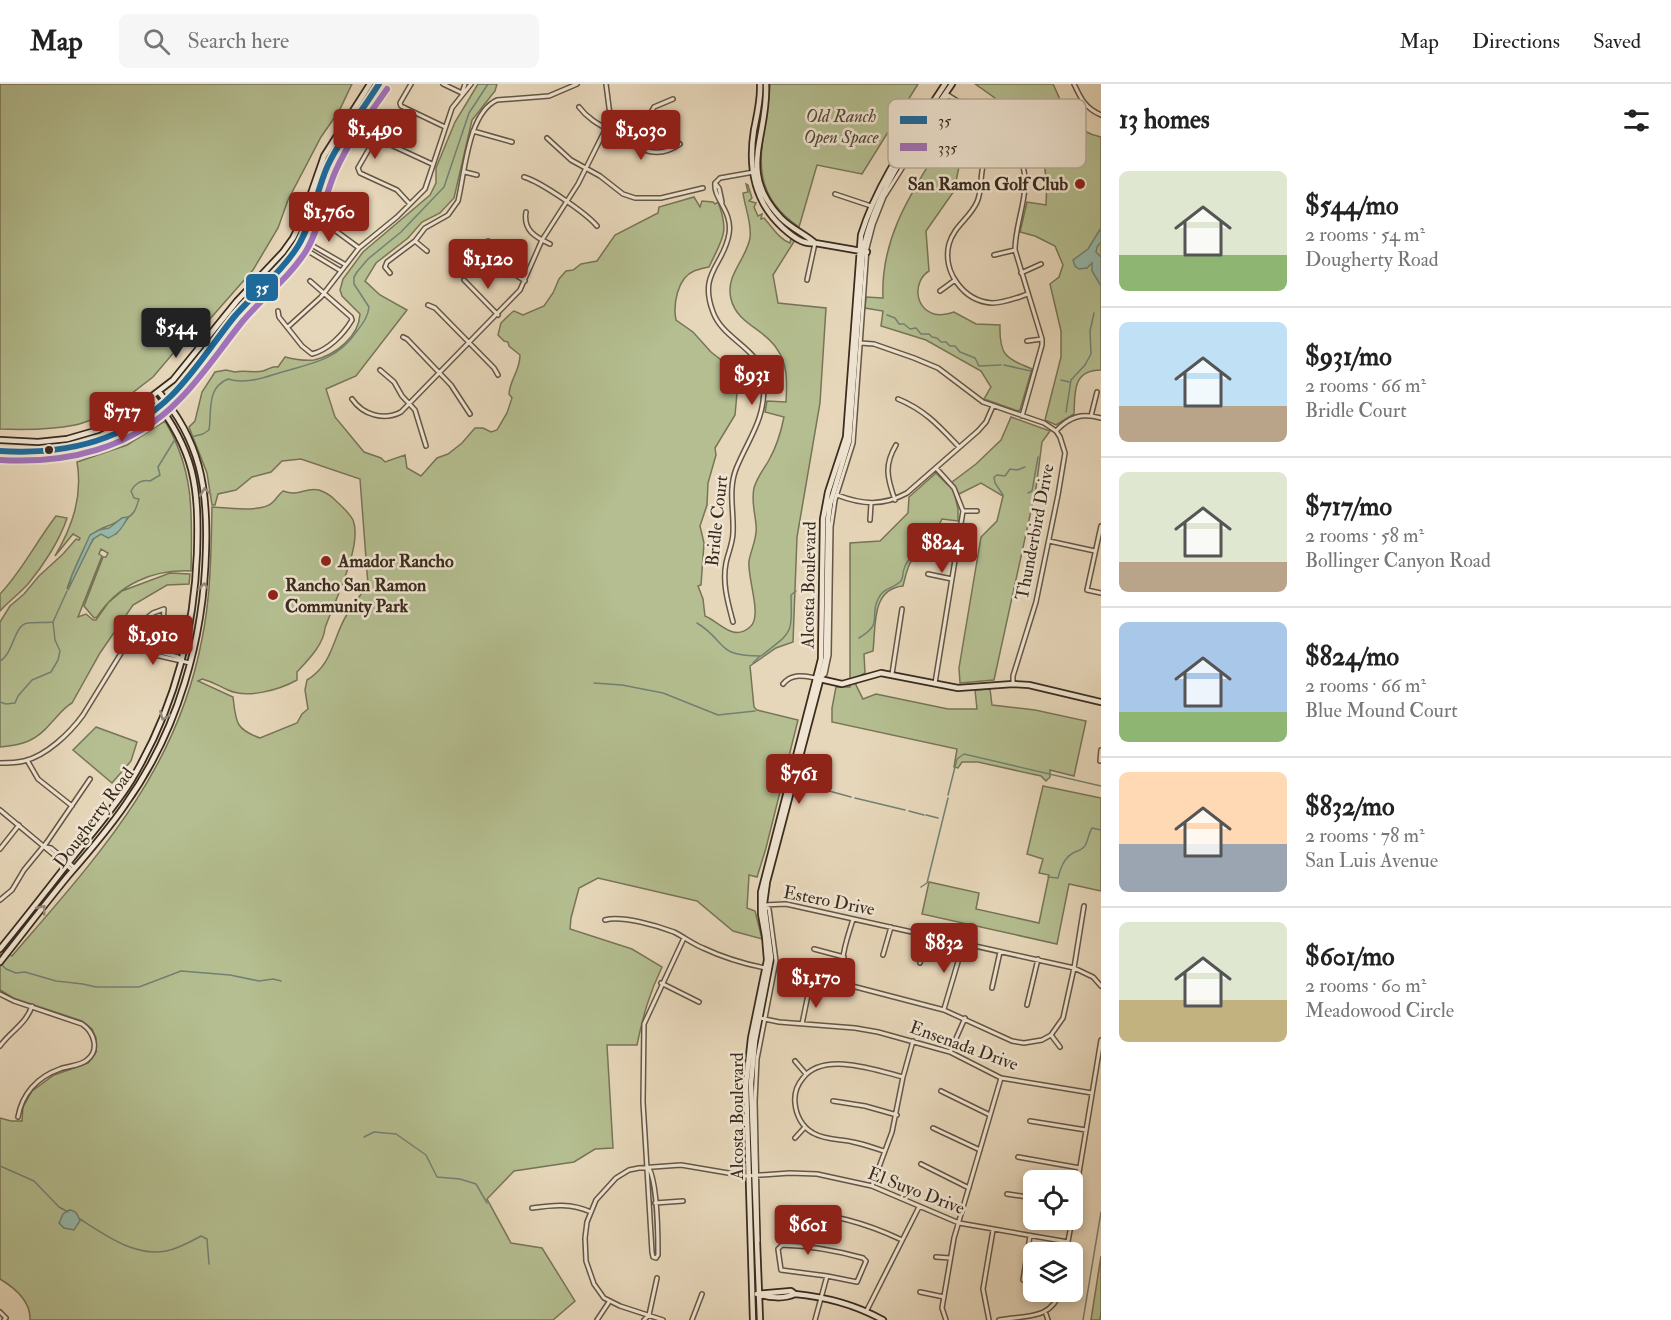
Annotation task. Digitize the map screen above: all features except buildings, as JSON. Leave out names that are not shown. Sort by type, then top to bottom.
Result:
[{"type":"main road","points":[[0,440],[38,442],[83,435],[115,423],[153,397],[182,370],[237,301],[271,266],[293,238],[301,222],[324,156],[370,84]]},
{"type":"main road","points":[[0,451],[46,452],[89,444],[125,429],[166,401],[208,352],[242,307],[298,245],[308,225],[322,179],[331,160],[379,84]]},
{"type":"main road","points":[[760,84],[752,145],[755,171],[774,209],[792,228],[816,243],[863,251]]},
{"type":"main road","points":[[755,171],[766,84]]},
{"type":"main road","name":"Alcosta Boulevard","points":[[941,99],[945,93],[945,84]]},
{"type":"main road","name":"Alcosta Boulevard","points":[[941,99],[952,84]]},
{"type":"main road","name":"Alcosta Boulevard","points":[[863,251],[861,235],[871,206],[880,186],[893,168]]},
{"type":"main road","name":"Alcosta Boulevard","points":[[753,1320],[756,1294],[756,1245],[751,1083],[771,948],[762,905],[818,678],[826,658],[828,520],[833,494],[849,441],[863,251],[870,222],[880,196],[898,168]]},
{"type":"main road","name":"Dougherty Road","points":[[0,962],[126,804],[167,732],[190,663],[200,620],[206,568],[206,508],[200,465],[179,418],[159,392]]},
{"type":"main road","name":"Dougherty Road","points":[[1,948],[111,810],[139,767],[163,719],[183,661],[194,610],[198,507],[192,467],[185,447],[170,420],[153,397]]},
{"type":"main road","points":[[818,678],[842,684],[881,673],[958,688],[1029,685],[1101,702]]},
{"type":"main road","name":"Alcosta Boulevard","points":[[754,1175],[756,1294],[760,1320]]},
{"type":"main road","points":[[756,1294],[764,1297],[795,1294],[822,1296],[883,1320]]},
{"type":"street","points":[[411,84],[400,103],[401,106],[445,127]]},
{"type":"street","points":[[443,84],[462,93]]},
{"type":"street","points":[[462,93],[465,84]]},
{"type":"street","points":[[288,327],[324,293],[359,248],[397,217],[425,189],[452,108],[471,84]]},
{"type":"street","points":[[390,273],[385,267],[387,262],[415,240],[424,228],[448,215],[454,209],[458,201],[473,131],[486,108],[497,100],[549,96],[577,84]]},
{"type":"street","points":[[352,399],[371,414],[386,417],[401,412],[498,315],[525,281],[542,240],[586,169],[606,128],[610,115],[606,84]]},
{"type":"street","points":[[1074,84],[1081,99]]},
{"type":"street","points":[[945,93],[954,99]]},
{"type":"street","points":[[633,146],[654,107],[673,99]]},
{"type":"street","points":[[1086,106],[1101,115]]},
{"type":"street","points":[[579,108],[598,125],[644,151],[674,148],[680,144]]},
{"type":"street","points":[[473,131],[512,142]]},
{"type":"street","points":[[547,138],[571,160],[600,176],[623,194],[635,198],[661,198],[703,188]]},
{"type":"street","points":[[409,203],[397,190],[360,173],[358,168],[375,140],[378,139],[432,164]]},
{"type":"street","points":[[983,168],[976,204],[951,237],[948,256],[950,269],[955,280],[968,294],[990,303],[1028,294]]},
{"type":"street","points":[[1022,416],[1041,354],[1042,339],[1015,250],[1015,236],[1025,186],[1023,168]]},
{"type":"street","name":"Bridle Court","points":[[733,622],[725,580],[733,534],[732,488],[736,469],[759,423],[764,395],[764,379],[758,360],[724,329],[715,317],[708,288],[711,274],[729,234],[729,220],[715,190],[716,180],[755,171]]},
{"type":"street","points":[[465,172],[477,175]]},
{"type":"street","points":[[524,177],[566,202],[597,226]]},
{"type":"street","points":[[835,194],[871,206]]},
{"type":"street","points":[[344,211],[336,231],[359,248]]},
{"type":"street","points":[[526,212],[528,230],[533,236],[550,244]]},
{"type":"street","points":[[301,239],[346,265]]},
{"type":"street","points":[[415,240],[427,251]]},
{"type":"street","points":[[488,241],[491,250],[504,267],[525,281]]},
{"type":"street","points":[[807,280],[816,243]]},
{"type":"street","points":[[298,245],[341,271]]},
{"type":"street","points":[[994,255],[1015,250]]},
{"type":"street","name":"Alcosta Boulevard","points":[[856,342],[863,251]]},
{"type":"street","points":[[1021,273],[1041,264]]},
{"type":"street","points":[[464,280],[498,315]]},
{"type":"street","points":[[940,291],[955,280]]},
{"type":"street","points":[[278,311],[279,317],[308,352],[312,354],[332,343],[349,325],[351,317],[310,281]]},
{"type":"street","points":[[428,305],[435,308],[470,342],[498,375]]},
{"type":"street","points":[[403,337],[408,339],[451,384],[470,414]]},
{"type":"street","points":[[1027,341],[1042,339]]},
{"type":"street","points":[[856,342],[874,344],[938,368],[972,395],[993,406],[1044,423],[1056,431],[1069,419],[1077,416],[1101,418]]},
{"type":"street","points":[[380,370],[394,382],[418,416],[426,446]]},
{"type":"street","points":[[1091,416],[1097,392]]},
{"type":"street","points":[[898,399],[916,406],[959,447]]},
{"type":"street","points":[[833,494],[871,504],[895,500],[907,493],[986,422],[993,406]]},
{"type":"street","name":"Thunderbird Drive","points":[[1013,684],[1013,676],[1036,602],[1065,453],[1064,445],[1056,431]]},
{"type":"street","points":[[895,500],[887,473],[891,453],[896,445]]},
{"type":"street","points":[[935,683],[963,511],[954,488],[936,468]]},
{"type":"street","points":[[870,520],[871,504]]},
{"type":"street","points":[[963,511],[977,510]]},
{"type":"street","points":[[1101,526],[1087,590],[1101,594]]},
{"type":"street","points":[[1049,542],[1095,551]]},
{"type":"street","points":[[928,574],[952,579]]},
{"type":"street","points":[[0,763],[27,760],[38,756],[79,720],[143,620],[164,609],[162,635],[158,641]]},
{"type":"street","points":[[892,674],[902,609]]},
{"type":"street","points":[[129,639],[144,648],[178,657],[190,663]]},
{"type":"street","points":[[783,684],[786,680],[798,675],[818,678]]},
{"type":"street","points":[[1100,761],[1101,750]]},
{"type":"street","points":[[27,760],[38,779],[72,806]]},
{"type":"street","points":[[0,900],[12,890],[90,779]]},
{"type":"street","points":[[0,810],[44,846],[51,848],[74,870]]},
{"type":"street","points":[[0,849],[19,825]]},
{"type":"street","name":"Estero Drive","points":[[762,905],[786,904],[963,945],[1038,959],[1084,971],[1100,983]]},
{"type":"street","name":"Alcosta Boulevard","points":[[760,1018],[776,961],[769,909],[762,905]]},
{"type":"street","points":[[853,919],[842,967],[844,976],[852,986],[944,1010],[1012,1041],[1024,1043],[1042,1040],[1051,1035],[1063,1018],[1084,906]]},
{"type":"street","points":[[605,920],[623,920],[655,926],[704,949],[768,969]]},
{"type":"street","points":[[883,955],[891,927]]},
{"type":"street","points":[[920,963],[927,935]]},
{"type":"street","points":[[648,1167],[655,1203],[658,1254],[656,1258],[652,1255],[643,1102],[643,1033],[644,1024],[661,983],[684,938]]},
{"type":"street","points":[[944,1010],[963,945]]},
{"type":"street","points":[[814,949],[844,957]]},
{"type":"street","points":[[992,988],[1000,952]]},
{"type":"street","points":[[1027,1005],[1038,959]]},
{"type":"street","points":[[661,983],[699,1002]]},
{"type":"street","points":[[802,1024],[809,990]]},
{"type":"street","points":[[0,994],[82,1024],[92,1034],[94,1046],[91,1057],[85,1062],[59,1070],[33,1086],[23,1099],[18,1117]]},
{"type":"street","points":[[0,1046],[20,1026],[32,1006]]},
{"type":"street","name":"Ensenada Drive","points":[[760,1018],[855,1028],[913,1041],[950,1052],[1001,1078],[1092,1093]]},
{"type":"street","points":[[950,1052],[965,1018]]},
{"type":"street","points":[[1051,1035],[1060,1047]]},
{"type":"street","points":[[1018,1157],[1080,1168],[1101,1040]]},
{"type":"street","points":[[872,1186],[897,1115],[903,1077],[913,1041]]},
{"type":"street","points":[[795,1061],[806,1074]]},
{"type":"street","points":[[884,1151],[822,1137],[805,1127],[799,1119],[795,1101],[798,1084],[816,1067],[832,1064],[875,1070],[903,1077]]},
{"type":"street","points":[[946,1320],[942,1308],[950,1258],[1001,1078]]},
{"type":"street","points":[[941,1091],[990,1115]]},
{"type":"street","points":[[833,1101],[865,1106],[897,1115]]},
{"type":"street","points":[[1029,1121],[1086,1130]]},
{"type":"street","points":[[795,1138],[805,1127]]},
{"type":"street","points":[[933,1128],[980,1150]]},
{"type":"street","points":[[921,1164],[969,1188]]},
{"type":"street","name":"El Suyo Drive","points":[[591,1212],[601,1194],[616,1178],[629,1170],[681,1166],[731,1175],[818,1174],[872,1186],[959,1223],[1068,1242]]},
{"type":"street","points":[[1007,1194],[1023,1196]]},
{"type":"street","points":[[649,1204],[683,1202]]},
{"type":"street","points":[[532,1208],[565,1205],[578,1206],[591,1212],[586,1222],[586,1261],[600,1294],[609,1302],[663,1320]]},
{"type":"street","points":[[866,1312],[919,1207]]},
{"type":"street","points":[[796,1214],[809,1213],[849,1219],[902,1240]]},
{"type":"street","points":[[651,1228],[657,1227]]},
{"type":"street","points":[[989,1320],[983,1289],[993,1230]]},
{"type":"street","points":[[1068,1242],[1070,1230]]},
{"type":"street","points":[[1029,1242],[1030,1236]]},
{"type":"street","points":[[780,1246],[832,1249],[866,1261],[857,1282],[827,1276],[781,1270],[778,1249],[780,1246]]},
{"type":"street","points":[[936,1257],[950,1258]]},
{"type":"street","points":[[815,1320],[827,1276]]},
{"type":"street","points":[[644,1320],[648,1315],[657,1278]]},
{"type":"street","points":[[920,1292],[944,1297]]},
{"type":"street","points":[[692,1320],[702,1294]]},
{"type":"street","points":[[597,1320],[609,1302]]},
{"type":"street","points":[[999,1320],[1035,1318],[1046,1314],[1056,1302]]},
{"type":"street","points":[[0,1312],[5,1319]]},
{"type":"street","points":[[1046,1314],[1048,1320]]},
{"type":"street","points":[[648,1315],[650,1320]]},
{"type":"green space","points":[[0,84],[352,84],[339,111],[321,137],[288,200],[278,228],[253,270],[202,328],[181,344],[153,377],[131,394],[136,403],[110,417],[47,429],[19,430],[0,429]]},
{"type":"green space","points":[[478,84],[497,84],[495,91],[472,120],[454,198],[440,213],[422,222],[408,238],[376,263],[365,281],[380,295],[407,310],[356,376],[326,389],[335,417],[364,452],[381,458],[385,462],[405,455],[407,468],[421,476],[437,458],[448,454],[462,443],[475,428],[483,428],[491,432],[497,430],[507,413],[512,398],[509,394],[520,355],[498,335],[501,323],[514,311],[523,315],[544,306],[566,271],[573,270],[581,264],[597,261],[615,235],[658,213],[659,207],[694,197],[700,207],[702,201],[715,204],[718,202],[724,229],[721,242],[709,267],[694,271],[680,286],[675,314],[676,320],[693,332],[734,375],[737,393],[735,415],[715,448],[716,455],[708,483],[707,505],[700,526],[704,543],[701,585],[698,586],[703,599],[705,616],[732,632],[744,631],[754,622],[755,615],[749,568],[756,530],[753,493],[774,449],[784,417],[765,412],[767,401],[786,402],[787,388],[781,355],[766,336],[739,315],[731,299],[733,275],[750,238],[743,193],[748,192],[746,184],[752,198],[749,201],[756,203],[754,207],[758,216],[762,214],[761,219],[764,218],[786,241],[790,243],[791,238],[795,240],[773,275],[778,303],[826,308],[820,403],[797,537],[793,642],[776,648],[750,666],[754,707],[757,710],[798,720],[757,877],[749,875],[747,908],[755,911],[762,939],[733,931],[697,901],[598,878],[579,888],[570,929],[632,949],[662,967],[653,986],[637,1045],[607,1045],[613,1148],[595,1149],[574,1162],[514,1171],[487,1199],[511,1243],[542,1248],[575,1301],[553,1320],[30,1320],[25,1301],[0,1279],[0,1118],[22,1121],[23,1107],[32,1091],[54,1075],[88,1063],[96,1052],[96,1038],[92,1029],[82,1021],[13,998],[0,990],[0,947],[12,956],[103,847],[130,810],[174,731],[190,687],[205,622],[210,573],[212,507],[261,508],[273,502],[283,491],[294,493],[314,489],[331,496],[353,520],[354,543],[347,573],[322,640],[315,652],[297,672],[297,680],[272,690],[244,694],[228,690],[213,682],[202,679],[198,681],[233,697],[238,724],[260,738],[297,723],[308,709],[305,690],[307,680],[322,667],[346,616],[368,585],[360,479],[301,459],[282,461],[271,472],[252,477],[236,490],[218,494],[215,505],[212,505],[207,473],[189,427],[195,421],[202,392],[215,372],[263,371],[278,367],[285,357],[314,360],[330,354],[351,337],[359,322],[360,314],[342,296],[340,290],[343,279],[363,252],[430,195],[436,183],[436,168],[455,122]]},
{"type":"green space","name":"Old Ranch Open Space","points":[[770,84],[918,84],[909,99],[888,99],[888,132],[862,174],[817,165],[799,227],[781,212],[769,196],[763,179],[762,143]]},
{"type":"green space","name":"San Ramon Golf Club","points":[[975,84],[1053,84],[1060,99],[996,99]]},
{"type":"green space","name":"San Ramon Golf Club","points":[[1086,132],[1101,137],[1101,370],[1092,371],[1080,378],[1075,391],[1074,414],[1056,425],[1045,420],[1061,357],[1061,331],[1050,284],[1059,277],[1063,265],[1055,246],[1035,236],[1020,232],[1027,202],[1046,205],[1045,168],[1086,168]]},
{"type":"green space","name":"San Ramon Golf Club","points":[[927,168],[959,168],[954,191],[926,231],[929,271],[920,281],[919,300],[927,311],[934,314],[954,312],[976,324],[1000,325],[1003,350],[1016,362],[1032,369],[1018,411],[984,399],[991,387],[981,371],[926,340],[881,326],[883,311],[865,308],[866,297],[883,298],[888,250],[904,207]]},
{"type":"green space","points":[[1011,417],[1050,431],[1042,442],[1036,488],[994,680],[960,683],[959,668],[981,537],[997,521],[1003,496],[981,483],[955,496],[958,521],[942,519],[936,531],[934,552],[919,554],[915,557],[908,566],[903,586],[885,594],[880,601],[875,620],[873,651],[864,654],[865,673],[856,678],[856,685],[863,699],[876,694],[948,709],[977,709],[975,690],[990,689],[992,705],[1035,710],[1086,721],[1074,776],[1050,770],[1050,777],[1046,781],[1041,776],[978,762],[962,762],[958,768],[954,767],[957,749],[832,722],[836,687],[850,687],[850,543],[880,541],[908,513],[909,497],[936,473],[948,485],[976,464],[1001,440]]},
{"type":"green space","points":[[165,421],[175,440],[187,476],[192,531],[191,571],[177,571],[150,576],[137,581],[126,588],[115,596],[109,602],[122,591],[170,573],[190,574],[189,584],[167,585],[133,605],[100,653],[72,703],[40,734],[16,745],[0,747],[0,622],[10,606],[76,539],[80,538],[73,534],[55,556],[75,511],[78,487],[77,462],[127,445]],"holes":[[[122,518],[128,518],[116,534],[99,534],[94,538],[67,589],[79,559],[96,531]],[[101,549],[108,553],[106,557],[103,557],[84,606],[94,618],[108,604],[96,620],[86,614],[78,617],[102,556],[99,554]]]},
{"type":"green space","points":[[56,516],[67,518],[50,552],[28,584],[0,611],[0,594]]},
{"type":"green space","points":[[96,727],[137,742],[131,761],[112,783],[73,750]]},
{"type":"green space","points":[[1043,786],[1101,798],[1101,891],[1069,884],[1057,944],[922,914],[929,882],[979,893],[976,909],[1039,923],[1049,875],[1039,873],[1043,859],[1027,854]]},
{"type":"green space","points":[[1101,1256],[1100,1320],[1091,1320]]},
{"type":"shaded area","points":[[1101,228],[1101,242],[1096,252],[1101,257],[1101,286],[1092,271],[1092,263],[1087,268],[1079,269],[1073,260],[1088,249]]},
{"type":"shaded area","points":[[128,517],[115,534],[108,538],[101,534],[93,539],[68,590],[72,575],[90,535],[109,528],[122,518]]},
{"type":"shaded area","points":[[69,1210],[75,1212],[80,1221],[74,1230],[64,1228],[59,1223],[63,1214]]},
{"type":"waterway","points":[[183,439],[203,434],[209,430],[211,401],[216,388],[221,383],[228,379],[255,380],[315,363],[333,354],[349,341],[365,320],[369,307],[354,284],[354,277],[368,259],[401,232],[444,187],[469,113],[488,84]]},
{"type":"waterway","points":[[1066,412],[1071,380],[1085,365],[1091,354],[1090,331],[1094,313]]},
{"type":"waterway","points":[[887,315],[895,318],[899,324],[904,324],[910,329],[916,328],[921,334],[929,334],[941,342],[955,346],[960,352],[975,358],[979,366],[1001,365]]},
{"type":"waterway","points":[[1004,365],[1031,371]]},
{"type":"waterway","points":[[1061,380],[1069,382]]},
{"type":"waterway","points":[[127,518],[134,512],[139,499],[134,498],[131,491],[139,483],[150,481],[160,475],[158,467],[174,441],[178,440]]},
{"type":"waterway","points":[[1028,493],[1032,491],[1038,457]]},
{"type":"waterway","points":[[1003,495],[994,477],[1005,476],[1010,469],[1017,470],[1025,467]]},
{"type":"waterway","points":[[859,638],[867,633],[874,624],[876,606],[880,596],[900,582],[907,562],[926,546]]},
{"type":"waterway","points":[[0,661],[5,657],[23,625],[53,622],[67,591]]},
{"type":"waterway","points":[[697,623],[728,651],[761,656],[788,632],[791,619],[791,595],[796,591]]},
{"type":"waterway","points":[[0,702],[15,703],[32,680],[51,672],[60,651],[55,640],[53,622]]},
{"type":"waterway","points":[[753,663],[760,656]]},
{"type":"waterway","points":[[594,683],[622,685],[663,693],[718,715],[755,711]]},
{"type":"waterway","points":[[948,795],[957,759],[964,754],[1101,786]]},
{"type":"waterway","points":[[802,782],[815,787]]},
{"type":"waterway","points":[[818,788],[851,797]]},
{"type":"waterway","points":[[855,798],[905,810]]},
{"type":"waterway","points":[[921,887],[927,883],[948,798]]},
{"type":"waterway","points":[[909,811],[924,815]]},
{"type":"waterway","points":[[926,815],[938,818]]},
{"type":"waterway","points":[[1048,877],[1058,878],[1067,858],[1085,845],[1092,828],[1101,830]]},
{"type":"waterway","points":[[1,964],[16,973],[25,972],[56,981],[96,987],[139,987],[181,971],[230,975],[259,981],[273,979],[281,981]]},
{"type":"waterway","points":[[364,1137],[374,1132],[396,1134],[426,1155],[437,1177],[460,1179],[476,1184],[487,1203]]},
{"type":"waterway","points":[[0,1166],[34,1181],[59,1207],[68,1212]]},
{"type":"waterway","points":[[1083,1320],[1101,1212]]},
{"type":"waterway","points":[[80,1219],[121,1243],[143,1251],[170,1250],[201,1236],[207,1239],[209,1264]]},
{"type":"transit line","name":"35","points":[[0,451],[47,451],[92,442],[134,424],[172,395],[234,317],[284,265],[298,246],[328,165],[379,84]]},
{"type":"transit line","name":"335","points":[[0,460],[49,459],[97,450],[140,431],[161,417],[179,400],[204,372],[242,322],[292,270],[306,251],[341,159],[387,89]]},
{"type":"place","name":"San Ramon Golf Club","points":[[1080,184]]},
{"type":"place","name":"Amador Rancho","points":[[326,561]]},
{"type":"place","name":"Rancho San Ramon Community Park","points":[[273,595]]}]
